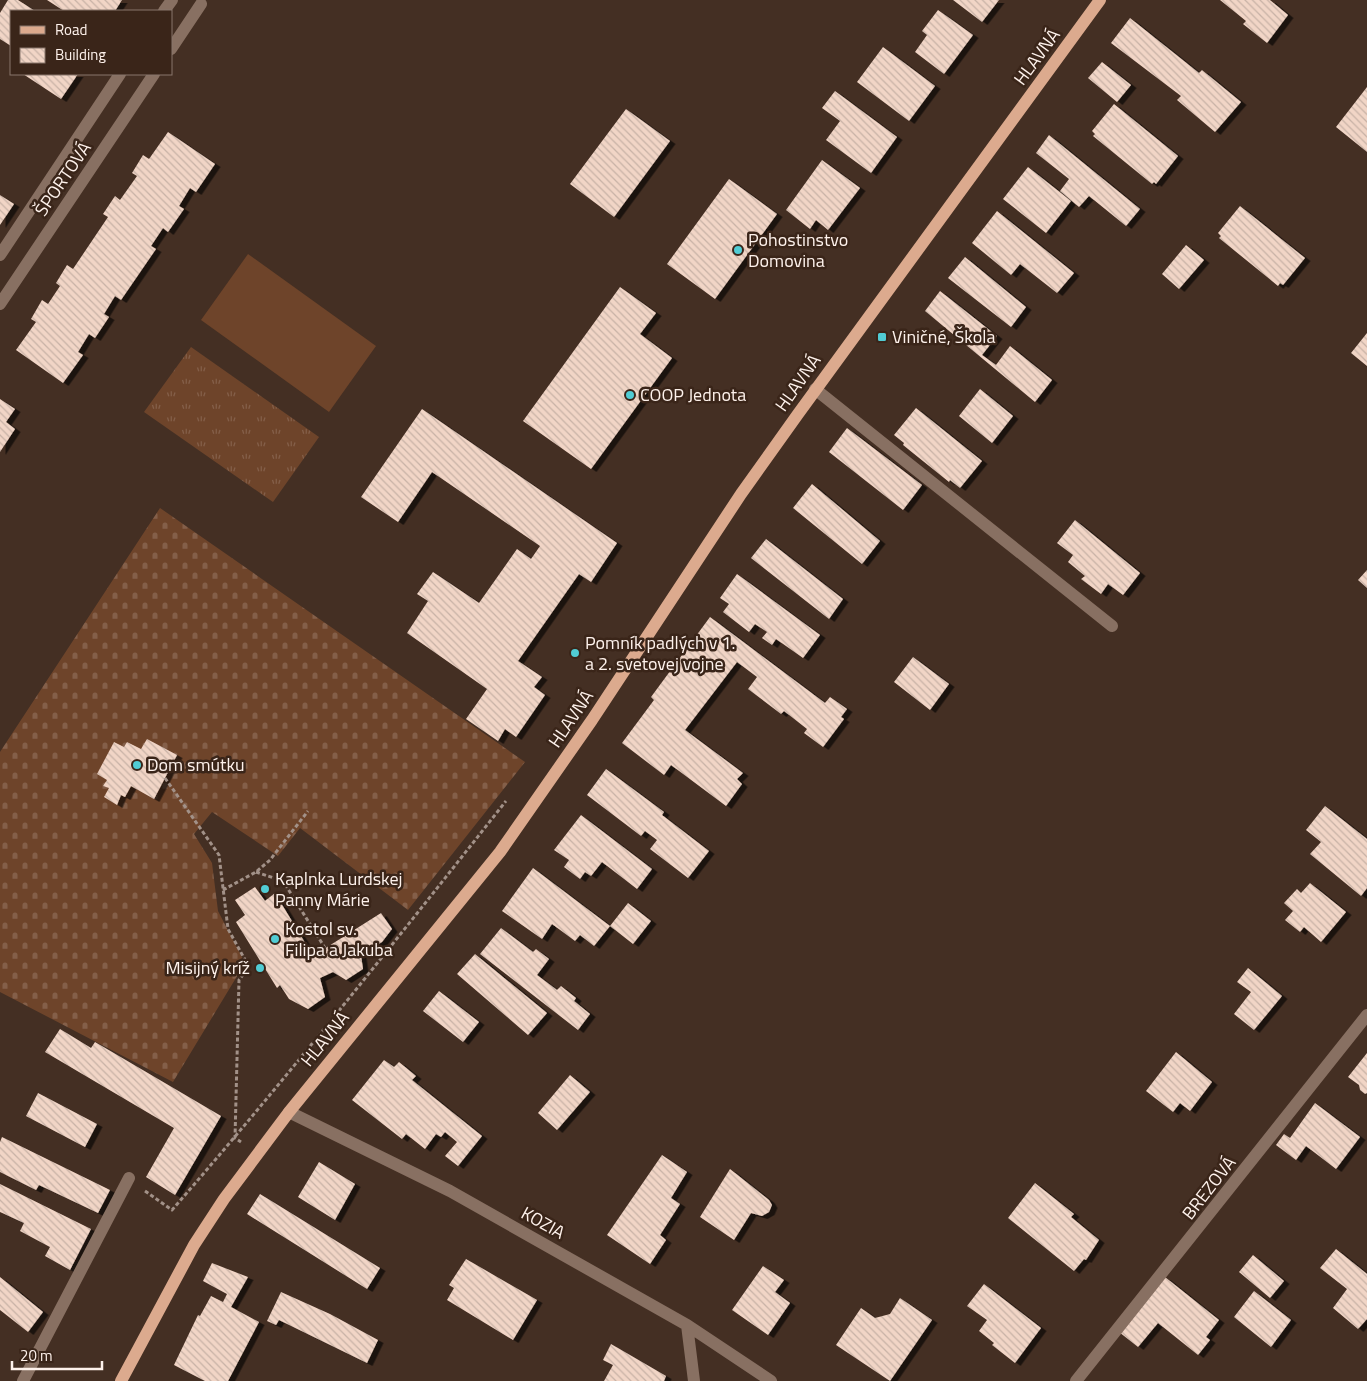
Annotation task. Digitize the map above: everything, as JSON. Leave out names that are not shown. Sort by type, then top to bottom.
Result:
[{"type":"main road","name":"HLAVNÁ","points":[[120,1381],[194,1245],[224,1199],[289,1112],[500,852],[592,720],[741,494],[815,389],[898,279],[1100,0]]},
{"type":"street","points":[[172,48],[201,4]]},
{"type":"street","points":[[0,255],[119,75]]},
{"type":"street","name":"ŠPORTOVÁ","points":[[0,304],[153,75]]},
{"type":"street","points":[[815,389],[1112,626]]},
{"type":"street","name":"BREZOVÁ","points":[[1076,1381],[1367,1015]]},
{"type":"street","name":"KOZIA","points":[[289,1112],[450,1191],[687,1325],[771,1381]]},
{"type":"street","points":[[23,1381],[129,1178]]},
{"type":"street","points":[[687,1325],[694,1381]]},
{"type":"path","points":[[165,778],[219,855],[228,929],[249,967],[240,980],[235,1138]]},
{"type":"path","points":[[129,1178],[172,1210],[235,1138],[508,798]]},
{"type":"path","points":[[224,890],[256,872],[270,860],[308,812]]},
{"type":"path","points":[[256,872],[283,882],[325,948]]},
{"type":"path","points":[[235,1138],[257,1155]]},
{"type":"green space","points":[[248,254],[376,346],[329,412],[201,320]]},
{"type":"green space","points":[[191,347],[319,437],[273,502],[144,412]]},
{"type":"green space","points":[[160,508],[525,762],[408,910],[300,828],[278,856],[212,812],[194,834],[212,863],[218,911],[245,963],[173,1082],[0,992],[0,752]]},
{"type":"building","points":[[8,0],[18,0],[33,10],[10,10],[10,45],[0,39],[0,13]]},
{"type":"building","points":[[47,0],[122,0],[116,10],[62,10]]},
{"type":"building","points":[[953,0],[999,0],[982,22]]},
{"type":"building","points":[[1220,0],[1270,0],[1288,15],[1267,43],[1243,24],[1246,21]]},
{"type":"building","points":[[938,10],[973,35],[944,74],[915,52],[927,35],[922,31]]},
{"type":"building","points":[[1130,18],[1199,73],[1202,70],[1241,102],[1215,132],[1177,100],[1181,96],[1111,43]]},
{"type":"building","points":[[883,47],[935,86],[909,121],[857,82]]},
{"type":"building","points":[[1102,62],[1131,85],[1117,102],[1088,78]]},
{"type":"building","points":[[25,75],[77,75],[61,99]]},
{"type":"building","points":[[1367,87],[1367,152],[1336,127]]},
{"type":"building","points":[[835,91],[897,137],[871,173],[826,140],[840,121],[822,108]]},
{"type":"building","points":[[1114,104],[1178,156],[1156,184],[1154,182],[1152,184],[1093,136],[1095,134],[1092,131]]},
{"type":"building","points":[[626,109],[670,141],[614,217],[570,184]]},
{"type":"building","points":[[168,132],[215,164],[196,192],[190,188],[179,206],[184,209],[168,232],[163,228],[151,246],[156,249],[121,300],[115,296],[104,314],[109,317],[95,338],[89,334],[78,352],[83,355],[63,383],[16,350],[36,322],[31,319],[42,300],[48,304],[60,286],[56,283],[67,265],[73,269],[108,217],[103,214],[115,196],[120,200],[137,176],[132,173],[143,155],[149,159]]},
{"type":"building","points":[[1049,135],[1140,209],[1126,226],[1089,196],[1079,207],[1060,191],[1069,179],[1036,153]]},
{"type":"building","points":[[822,160],[860,188],[828,230],[816,220],[810,229],[786,210]]},
{"type":"building","points":[[1028,167],[1071,201],[1046,233],[1003,199]]},
{"type":"building","points":[[729,179],[777,214],[715,299],[667,264]]},
{"type":"building","points":[[0,195],[14,204],[0,225]]},
{"type":"building","points":[[1240,206],[1305,258],[1283,285],[1280,283],[1278,286],[1219,238],[1221,236],[1218,233]]},
{"type":"building","points":[[997,211],[1074,273],[1057,293],[1020,264],[1011,275],[972,243]]},
{"type":"building","points":[[1186,245],[1204,260],[1179,289],[1162,274]]},
{"type":"building","points":[[965,257],[1026,307],[1011,327],[948,278]]},
{"type":"building","points":[[620,287],[656,313],[640,334],[672,358],[591,469],[523,421]]},
{"type":"building","points":[[940,291],[997,336],[982,355],[996,365],[1010,346],[1052,380],[1035,402],[925,311]]},
{"type":"building","points":[[1367,333],[1367,366],[1351,353]]},
{"type":"building","points":[[980,389],[1013,416],[992,443],[959,416]]},
{"type":"building","points":[[0,399],[15,409],[6,422],[15,429],[0,452]]},
{"type":"building","points":[[916,408],[982,461],[960,488],[950,480],[949,482],[903,445],[904,443],[894,435]]},
{"type":"building","points":[[422,409],[617,543],[591,582],[579,574],[518,661],[542,677],[534,687],[545,695],[516,737],[505,729],[498,741],[466,719],[487,689],[407,633],[428,601],[417,594],[433,572],[479,603],[517,549],[531,559],[540,546],[432,472],[398,522],[361,497]]},
{"type":"building","points":[[847,428],[922,485],[903,510],[829,452]]},
{"type":"building","points":[[812,484],[880,541],[862,564],[793,508]]},
{"type":"building","points":[[1075,520],[1140,573],[1123,595],[1108,584],[1101,594],[1081,579],[1085,576],[1068,562],[1073,555],[1057,543]]},
{"type":"building","points":[[766,539],[843,599],[829,619],[751,558]]},
{"type":"building","points":[[1367,570],[1367,588],[1358,580]]},
{"type":"building","points":[[737,574],[820,635],[803,658],[776,639],[772,645],[762,638],[767,632],[755,624],[749,632],[723,612],[729,604],[720,598]]},
{"type":"building","points":[[710,617],[825,703],[830,697],[847,709],[841,717],[844,719],[823,747],[804,733],[807,729],[784,711],[781,714],[748,689],[757,677],[737,662],[685,730],[743,773],[737,779],[742,784],[726,806],[671,765],[664,775],[622,743],[654,700],[651,697]]},
{"type":"building","points":[[913,657],[949,684],[930,710],[894,682]]},
{"type":"building","name":"Dom smútku","points":[[147,739],[177,755],[154,799],[131,786],[125,797],[121,795],[117,805],[104,797],[109,788],[103,786],[107,780],[97,774],[114,742],[124,747],[127,742],[141,749]]},
{"type":"building","points":[[606,769],[664,812],[662,815],[709,851],[688,878],[650,849],[657,840],[645,831],[641,836],[587,795]]},
{"type":"building","points":[[1325,806],[1367,839],[1367,888],[1361,896],[1310,854],[1321,842],[1306,830]]},
{"type":"building","points":[[581,815],[652,869],[637,889],[602,862],[591,876],[585,872],[580,879],[564,867],[569,860],[554,850]]},
{"type":"building","points":[[533,868],[610,926],[594,946],[580,935],[575,941],[552,924],[542,939],[502,911]]},
{"type":"building","points":[[1310,883],[1346,912],[1321,942],[1304,927],[1300,932],[1285,920],[1293,911],[1284,903],[1297,889],[1301,893]]},
{"type":"building","name":"Kostol sv. Filipa a Jakuba","points":[[255,887],[265,901],[275,893],[313,956],[381,913],[392,929],[382,942],[361,955],[363,969],[346,980],[333,972],[320,978],[325,997],[308,1009],[289,999],[280,985],[277,988],[236,922],[245,915],[235,900]]},
{"type":"building","points":[[628,903],[651,921],[633,944],[610,926]]},
{"type":"building","points":[[501,928],[533,952],[536,949],[549,959],[537,975],[557,990],[561,986],[576,998],[574,1001],[590,1014],[578,1030],[480,954]]},
{"type":"building","points":[[475,954],[547,1013],[528,1035],[457,974]]},
{"type":"building","points":[[1248,968],[1282,996],[1254,1030],[1234,1014],[1251,992],[1237,982]]},
{"type":"building","points":[[439,991],[479,1022],[463,1042],[423,1011]]},
{"type":"building","points":[[60,1029],[91,1048],[95,1042],[221,1116],[175,1195],[146,1177],[174,1128],[45,1052]]},
{"type":"building","points":[[1176,1052],[1212,1082],[1190,1111],[1180,1103],[1173,1112],[1146,1091]]},
{"type":"building","points":[[1367,1053],[1367,1093],[1365,1094],[1360,1090],[1359,1085],[1348,1077]]},
{"type":"building","points":[[384,1060],[394,1067],[399,1062],[416,1076],[412,1080],[482,1136],[458,1166],[445,1156],[457,1142],[445,1132],[441,1137],[436,1134],[425,1149],[406,1134],[402,1139],[352,1100]]},
{"type":"building","points":[[570,1075],[590,1092],[557,1130],[538,1113]]},
{"type":"building","points":[[38,1093],[97,1124],[85,1147],[26,1116]]},
{"type":"building","points":[[1315,1103],[1360,1137],[1336,1169],[1306,1146],[1296,1160],[1276,1145],[1284,1134],[1290,1138]]},
{"type":"building","points":[[2,1137],[110,1190],[98,1213],[39,1185],[36,1190],[0,1172],[0,1142]]},
{"type":"building","points":[[662,1155],[687,1172],[671,1198],[680,1204],[660,1235],[666,1240],[650,1264],[607,1235]]},
{"type":"building","points":[[319,1162],[355,1184],[335,1220],[298,1197]]},
{"type":"building","points":[[730,1169],[769,1200],[772,1205],[769,1212],[762,1216],[751,1213],[734,1240],[700,1217]]},
{"type":"building","points":[[1035,1183],[1074,1214],[1071,1217],[1099,1240],[1086,1260],[1084,1259],[1074,1271],[1008,1218]]},
{"type":"building","points":[[0,1184],[91,1229],[70,1270],[45,1256],[50,1247],[20,1231],[24,1223],[0,1212]]},
{"type":"building","points":[[260,1194],[380,1268],[367,1289],[247,1214]]},
{"type":"building","points":[[1336,1249],[1367,1274],[1367,1319],[1358,1329],[1333,1308],[1347,1289],[1320,1268]]},
{"type":"building","points":[[1253,1255],[1284,1281],[1270,1298],[1239,1272]]},
{"type":"building","points":[[466,1259],[537,1300],[513,1340],[447,1300],[454,1288],[449,1285]]},
{"type":"building","points":[[212,1263],[248,1277],[231,1307],[259,1322],[228,1381],[205,1381],[174,1365],[198,1315],[200,1316],[211,1296],[223,1302],[227,1294],[203,1281]]},
{"type":"building","points":[[763,1266],[784,1280],[775,1292],[790,1303],[768,1335],[732,1310]]},
{"type":"building","points":[[0,1277],[43,1312],[28,1332],[0,1310]]},
{"type":"building","points":[[1165,1277],[1219,1320],[1206,1337],[1210,1340],[1198,1355],[1158,1323],[1138,1347],[1119,1332]]},
{"type":"building","points":[[984,1284],[1041,1328],[1015,1363],[992,1345],[994,1343],[979,1331],[987,1320],[967,1306]]},
{"type":"building","points":[[1254,1291],[1291,1320],[1271,1347],[1234,1317]]},
{"type":"building","points":[[281,1292],[330,1314],[378,1340],[367,1363],[279,1320],[276,1325],[267,1321]]},
{"type":"building","points":[[900,1298],[932,1320],[890,1381],[836,1345],[861,1308],[875,1318],[890,1314]]},
{"type":"building","points":[[611,1344],[666,1376],[664,1381],[604,1381],[613,1365],[603,1360]]},
{"type":"place","name":"Pohostinstvo Domovina","points":[[738,250]]},
{"type":"place","name":"Viničné, Škola","points":[[882,337]]},
{"type":"place","name":"COOP Jednota","points":[[630,395]]},
{"type":"place","name":"Pomník padlých v 1. a 2. svetovej vojne","points":[[575,653]]},
{"type":"place","name":"Dom smútku","points":[[137,765]]},
{"type":"place","name":"Kaplnka Lurdskej Panny Márie","points":[[265,889]]},
{"type":"place","name":"Kostol sv. Filipa a Jakuba","points":[[275,939]]},
{"type":"place","name":"Misijný kríž","points":[[260,968]]}]
